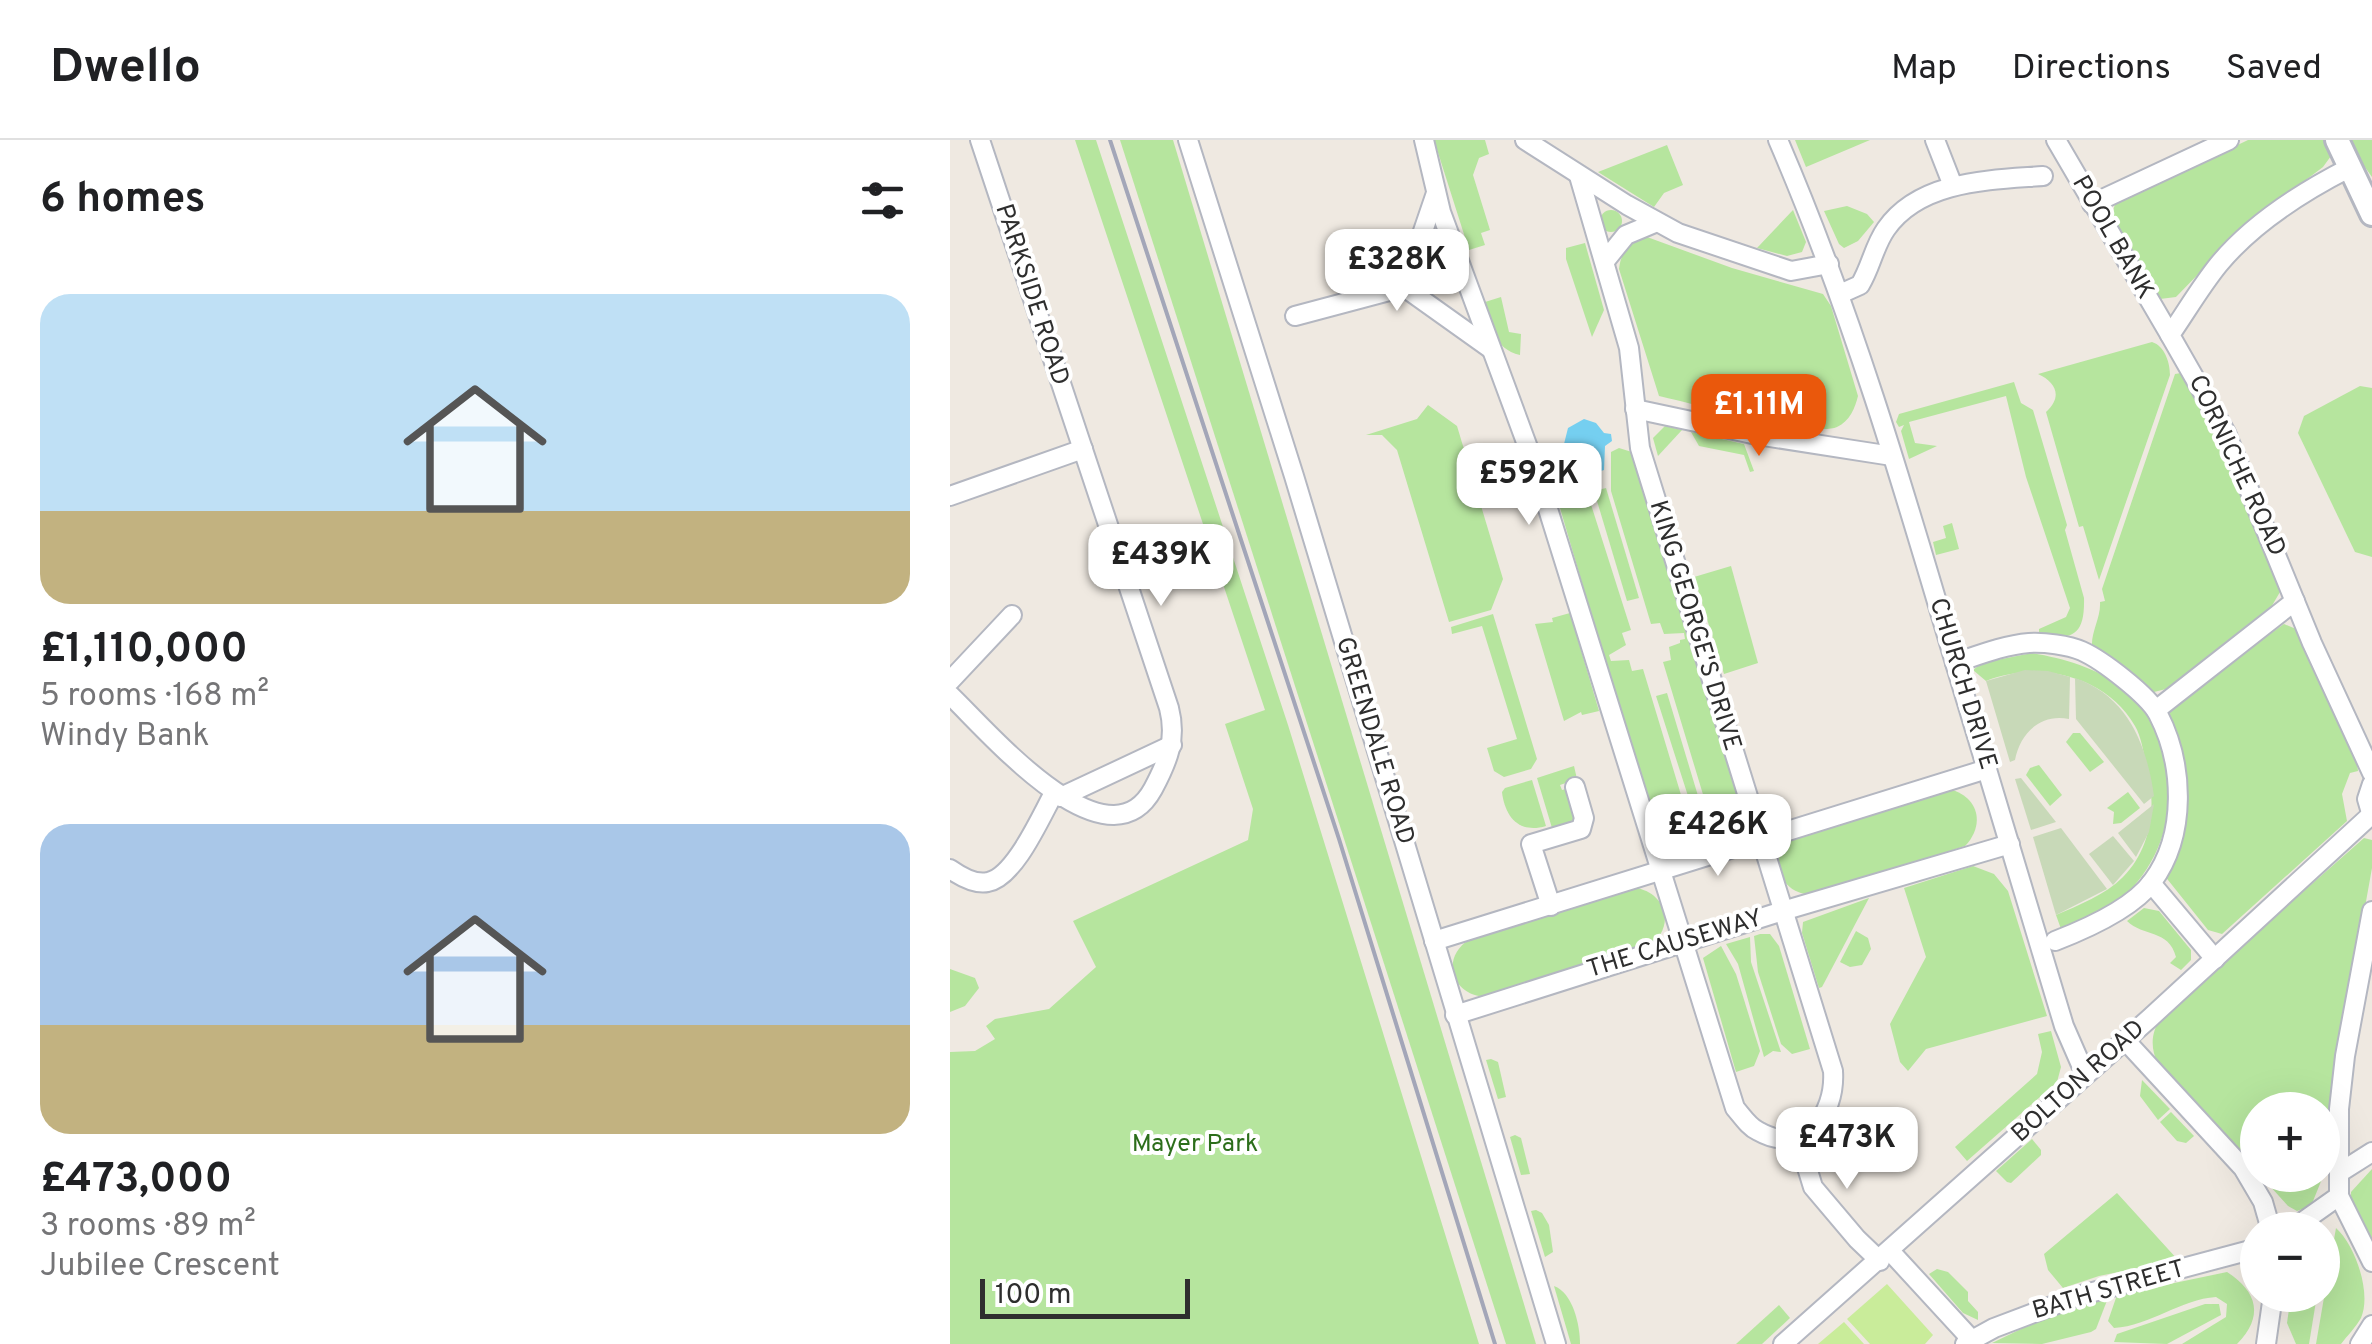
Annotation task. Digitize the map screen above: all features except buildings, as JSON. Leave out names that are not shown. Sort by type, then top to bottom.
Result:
[{"type":"main road","points":[[2336,140],[2372,214]]},
{"type":"street","name":"PARKSIDE ROAD","points":[[980,140],[1168,708],[1173,725],[1172,744]]},
{"type":"street","name":"GREENDALE ROAD","points":[[1188,140],[1294,476],[1556,1344]]},
{"type":"street","points":[[1424,140],[1436,192],[1538,479],[1735,1108],[1755,1130],[1778,1139],[1797,1135],[1813,1187],[1857,1240],[1885,1256],[1968,1342]]},
{"type":"street","points":[[1525,140],[1678,233],[1773,267],[1808,270],[1829,264]]},
{"type":"street","name":"CHURCH DRIVE","points":[[1778,140],[1840,294],[2064,1026],[2085,1074]]},
{"type":"street","points":[[1935,140],[1953,186]]},
{"type":"street","name":"POOL BANK","points":[[2056,140],[2170,335]]},
{"type":"street","points":[[2092,204],[2198,147],[2229,140]]},
{"type":"street","points":[[2170,335],[2220,263],[2240,244],[2308,189],[2350,168]]},
{"type":"street","name":"KING GEORGE'S DRIVE","points":[[1579,176],[1630,348],[1640,448],[1760,841],[1827,1043],[1834,1085],[1826,1116],[1815,1127],[1797,1135]]},
{"type":"street","points":[[1840,294],[1860,284],[1887,227],[1925,197],[1953,186],[2043,176]]},
{"type":"street","points":[[1404,287],[1436,192]]},
{"type":"street","points":[[1605,261],[1626,235],[1658,222]]},
{"type":"street","points":[[1295,316],[1404,287]]},
{"type":"street","points":[[1404,287],[1491,349]]},
{"type":"street","name":"CORNICHE ROAD","points":[[2170,335],[2226,433],[2372,773]]},
{"type":"street","points":[[1635,409],[1756,435],[1892,456]]},
{"type":"street","points":[[950,496],[1082,449]]},
{"type":"street","points":[[2156,710],[2296,602]]},
{"type":"street","points":[[950,682],[1012,615]]},
{"type":"street","points":[[1955,663],[2030,643],[2080,650],[2122,679],[2156,710],[2166,734],[2178,795],[2168,846],[2151,883],[2100,923],[2056,941]]},
{"type":"street","points":[[950,695],[1057,795],[1115,815],[1133,811],[1148,798],[1172,744]]},
{"type":"street","points":[[950,869],[982,883],[995,880],[1013,865],[1057,795],[1172,744]]},
{"type":"street","points":[[1434,941],[1988,769]]},
{"type":"street","points":[[2371,815],[2366,798],[2372,784]]},
{"type":"street","points":[[1551,906],[1532,844],[1581,828],[1584,818],[1575,787]]},
{"type":"street","name":"BOLTON ROAD","points":[[1783,1344],[2215,960],[2371,815]]},
{"type":"street","name":"THE CAUSEWAY","points":[[1455,1015],[2010,844]]},
{"type":"street","points":[[2151,883],[2215,960]]},
{"type":"street","points":[[2340,1098],[2344,1056],[2372,911]]},
{"type":"street","points":[[2125,1040],[2243,1168],[2265,1212]]},
{"type":"street","points":[[2340,1172],[2372,1152]]},
{"type":"street","points":[[2340,1192],[2372,1262]]},
{"type":"street","points":[[2317,1212],[2340,1196]]},
{"type":"street","name":"BATH STREET","points":[[1968,1342],[2078,1296],[2240,1253]]},
{"type":"street","points":[[2266,1344],[2271,1312]]},
{"type":"street","points":[[2360,1344],[2372,1326]]},
{"type":"green space","name":"Mayer Park","points":[[1075,140],[1096,140],[1288,725],[1479,1344],[950,1344],[950,1052],[975,1051],[995,1039],[986,1026],[995,1019],[1049,1009],[1096,967],[1073,921],[1248,840],[1253,809],[1225,724],[1265,710]]},
{"type":"green space","points":[[1120,140],[1173,140],[1536,1344],[1506,1344]]},
{"type":"green space","points":[[1434,140],[1485,140],[1489,154],[1479,158],[1473,175],[1490,230],[1481,233],[1485,245],[1469,250]]},
{"type":"green space","points":[[1795,140],[1870,140],[1806,167]]},
{"type":"green space","points":[[2248,140],[2325,140],[2331,156],[2323,167],[2244,227],[2176,297],[2160,299],[2153,294],[2111,218],[2115,204]]},
{"type":"green space","points":[[2350,140],[2372,140],[2372,177],[2354,152]]},
{"type":"green space","points":[[1667,145],[1683,185],[1664,193],[1654,207],[1598,172]]},
{"type":"green space","points":[[1847,206],[1867,214],[1874,222],[1858,241],[1844,248],[1824,211]]},
{"type":"green space","points":[[1607,210],[1615,210],[1622,221],[1615,232],[1607,232],[1600,225],[1600,217]]},
{"type":"green space","points":[[1793,210],[1806,242],[1802,252],[1787,256],[1757,248]]},
{"type":"green space","points":[[1647,237],[1732,268],[1823,294],[1831,306],[1858,396],[1845,421],[1837,427],[1804,428],[1659,396],[1619,269],[1627,248]]},
{"type":"green space","points":[[1585,243],[1604,310],[1592,337],[1566,259],[1566,248]]},
{"type":"green space","points":[[1432,259],[1443,263],[1447,274],[1443,285],[1432,289],[1421,285],[1417,274],[1421,263]]},
{"type":"green space","points":[[1501,297],[1509,332],[1521,334],[1520,355],[1499,342],[1492,327],[1485,302]]},
{"type":"green space","points":[[2152,342],[2166,356],[2170,375],[2099,580],[2083,526],[2079,527],[2046,412],[2054,401],[2055,390],[2038,374]]},
{"type":"green space","points":[[2181,373],[2234,470],[2280,592],[2270,609],[2166,689],[2154,692],[2092,647],[2092,641],[2100,602],[2105,601],[2102,589],[2175,374]]},
{"type":"green space","points":[[2014,382],[2021,403],[2033,410],[2084,598],[2082,621],[2068,636],[2039,637],[2039,629],[2066,617],[2070,608],[2026,477],[2006,396],[1909,422],[1915,443],[1937,446],[1909,459],[1901,431],[1904,425],[1899,427],[1896,422],[1899,414]]},
{"type":"green space","points":[[2360,386],[2372,388],[2372,557],[2355,552],[2298,433],[2304,416]]},
{"type":"green space","points":[[1428,405],[1457,426],[1503,579],[1491,610],[1449,622],[1397,450],[1382,435],[1366,435],[1417,419]]},
{"type":"green space","points":[[1665,426],[1682,430],[1658,456],[1653,438]]},
{"type":"green space","points":[[1691,432],[1744,444],[1754,471],[1750,472],[1744,455],[1699,446]]},
{"type":"green space","points":[[1619,448],[1635,453],[1747,821],[1741,829],[1725,836],[1708,811],[1663,662],[1671,660],[1669,647],[1685,639],[1684,633],[1664,634],[1660,623],[1651,624],[1611,491],[1611,452]]},
{"type":"green space","points":[[1561,466],[1569,468],[1587,492],[1631,630],[1622,633],[1626,645],[1609,655],[1611,661],[1629,660],[1632,671],[1643,669],[1688,818],[1687,849],[1671,854],[1659,845],[1550,474]]},
{"type":"green space","points":[[1606,488],[1639,598],[1627,601],[1594,491]]},
{"type":"green space","points":[[1952,523],[1959,549],[1936,555],[1933,542],[1946,538],[1943,526]]},
{"type":"green space","points":[[1731,566],[1758,663],[1724,674],[1694,577]]},
{"type":"green space","points":[[1570,613],[1599,711],[1582,715],[1581,712],[1564,721],[1535,624],[1553,622],[1552,618]]},
{"type":"green space","points":[[1493,614],[1537,759],[1531,769],[1504,777],[1494,771],[1487,748],[1517,739],[1482,626],[1452,634],[1451,627]]},
{"type":"green space","points":[[2284,624],[2296,629],[2358,771],[2350,773],[2342,794],[2347,821],[2222,934],[2208,930],[2164,875],[2182,822],[2186,794],[2184,766],[2170,720],[2171,704]]},
{"type":"green space","points":[[2032,653],[2080,665],[2123,689],[2144,711],[2167,765],[2166,822],[2157,850],[2142,876],[2115,903],[2061,929],[2056,915],[2108,889],[2140,854],[2151,812],[2150,784],[2137,731],[2122,708],[2106,694],[2068,676],[2027,672],[1986,681],[1973,670],[1982,663]]},
{"type":"green space","points":[[2025,670],[2070,677],[2069,719],[2049,719],[2033,727],[2015,760],[2010,762],[1986,681]]},
{"type":"green space","points":[[2075,678],[2109,697],[2132,725],[2146,759],[2154,796],[2144,804],[2076,719]]},
{"type":"green space","points":[[1667,693],[1705,819],[1718,839],[1696,845],[1696,821],[1656,696]]},
{"type":"green space","points":[[2073,733],[2080,733],[2104,762],[2090,772],[2066,742]]},
{"type":"green space","points":[[2039,765],[2062,795],[2050,806],[2026,775],[2030,768]]},
{"type":"green space","points":[[1574,766],[1577,779],[1560,785],[1562,790],[1570,788],[1577,821],[1552,828],[1537,778]]},
{"type":"green space","points":[[2021,778],[2056,822],[2031,830],[2015,779]]},
{"type":"green space","points":[[1532,780],[1546,826],[1537,828],[1515,822],[1506,809],[1502,792]]},
{"type":"green space","points":[[1949,789],[1967,798],[1976,812],[1975,829],[1965,846],[1816,894],[1795,890],[1782,877],[1779,858],[1790,839]]},
{"type":"green space","points":[[2128,792],[2140,808],[2121,823],[2113,824],[2114,812],[2107,808]]},
{"type":"green space","points":[[2154,804],[2149,832],[2136,857],[2118,833]]},
{"type":"green space","points":[[2061,828],[2107,889],[2056,915],[2033,837]]},
{"type":"green space","points":[[2113,836],[2134,861],[2113,885],[2089,854]]},
{"type":"green space","points":[[2364,838],[2372,840],[2372,868],[2332,1092],[2240,1092],[2240,1154],[2158,1064],[2153,1046],[2161,1017]]},
{"type":"green space","points":[[1973,866],[1994,874],[2008,891],[2047,1016],[1926,1049],[1908,1071],[1900,1062],[1890,1024],[1926,957],[1904,888]]},
{"type":"green space","points":[[1637,888],[1656,898],[1664,914],[1662,932],[1647,947],[1488,997],[1466,991],[1458,984],[1453,966],[1455,956],[1470,939]]},
{"type":"green space","points":[[1869,898],[1819,988],[1802,933],[1803,922]]},
{"type":"green space","points":[[2144,908],[2159,911],[2191,950],[2191,960],[2181,970],[2170,963],[2176,957],[2168,942],[2127,921]]},
{"type":"green space","points":[[1856,931],[1868,938],[1871,949],[1862,965],[1850,967],[1840,962]]},
{"type":"green space","points":[[1770,934],[1779,946],[1810,1049],[1792,1054],[1781,1044],[1758,972],[1754,936]]},
{"type":"green space","points":[[1750,937],[1751,962],[1781,1052],[1773,1051],[1764,1057],[1738,964],[1726,944]]},
{"type":"green space","points":[[1721,946],[1736,974],[1760,1051],[1754,1066],[1736,1072],[1703,958]]},
{"type":"green space","points":[[950,969],[975,978],[979,988],[965,1006],[950,1012]]},
{"type":"green space","points":[[2051,1031],[2061,1067],[2057,1082],[1967,1161],[1955,1147],[2037,1074],[2042,1052],[2038,1034]]},
{"type":"green space","points":[[1486,1060],[1498,1062],[1506,1097],[1498,1099]]},
{"type":"green space","points":[[2142,1080],[2170,1109],[2158,1120],[2140,1096]]},
{"type":"green space","points":[[2171,1112],[2194,1136],[2186,1143],[2177,1141],[2160,1122]]},
{"type":"green space","points":[[1510,1137],[1521,1138],[1530,1174],[1521,1175]]},
{"type":"green space","points":[[2032,1139],[2041,1155],[2011,1183],[2007,1182],[1996,1171]]},
{"type":"green space","points":[[2372,1169],[2372,1242],[2351,1204],[2351,1192]]},
{"type":"green space","points":[[2275,1192],[2317,1192],[2311,1206],[2297,1211]]},
{"type":"green space","points":[[2117,1193],[2178,1260],[2099,1276],[2063,1288],[2048,1270],[2044,1254]]},
{"type":"green space","points":[[1536,1210],[1549,1225],[1553,1252],[1545,1257],[1531,1211]]},
{"type":"green space","points":[[2340,1233],[2360,1270],[2364,1308],[2341,1344],[2316,1344],[2322,1312],[2340,1312]]},
{"type":"green space","points":[[1937,1269],[1948,1272],[1968,1292],[1968,1301],[1978,1312],[1978,1320],[1963,1313],[1929,1274]]},
{"type":"green space","points":[[2227,1272],[2240,1283],[2240,1312],[2254,1315],[2237,1344],[2182,1344],[2226,1317],[2227,1304],[2216,1297],[2203,1299],[2114,1328],[2108,1321],[2117,1295]]},
{"type":"green space","points":[[1887,1284],[1933,1335],[1925,1344],[1870,1344],[1847,1319]]},
{"type":"green space","points":[[1554,1286],[1571,1302],[1580,1344],[1571,1344]]},
{"type":"green space","points":[[2108,1298],[2096,1329],[2091,1332],[2042,1344],[1992,1343],[2048,1316]]},
{"type":"green space","points":[[2205,1304],[2219,1304],[2221,1315],[2167,1344],[2114,1342],[2117,1334]]},
{"type":"green space","points":[[1779,1305],[1790,1318],[1762,1344],[1736,1344]]},
{"type":"green space","points":[[2289,1312],[2314,1312],[2309,1344],[2296,1344],[2287,1323]]},
{"type":"green space","points":[[1844,1322],[1864,1344],[1818,1344]]},
{"type":"water","points":[[1584,419],[1611,434],[1612,441],[1605,446],[1604,470],[1585,476],[1571,457],[1560,456],[1558,449],[1564,444],[1568,428]]},
{"type":"railway","points":[[1110,140],[1339,839],[1495,1344]]}]
